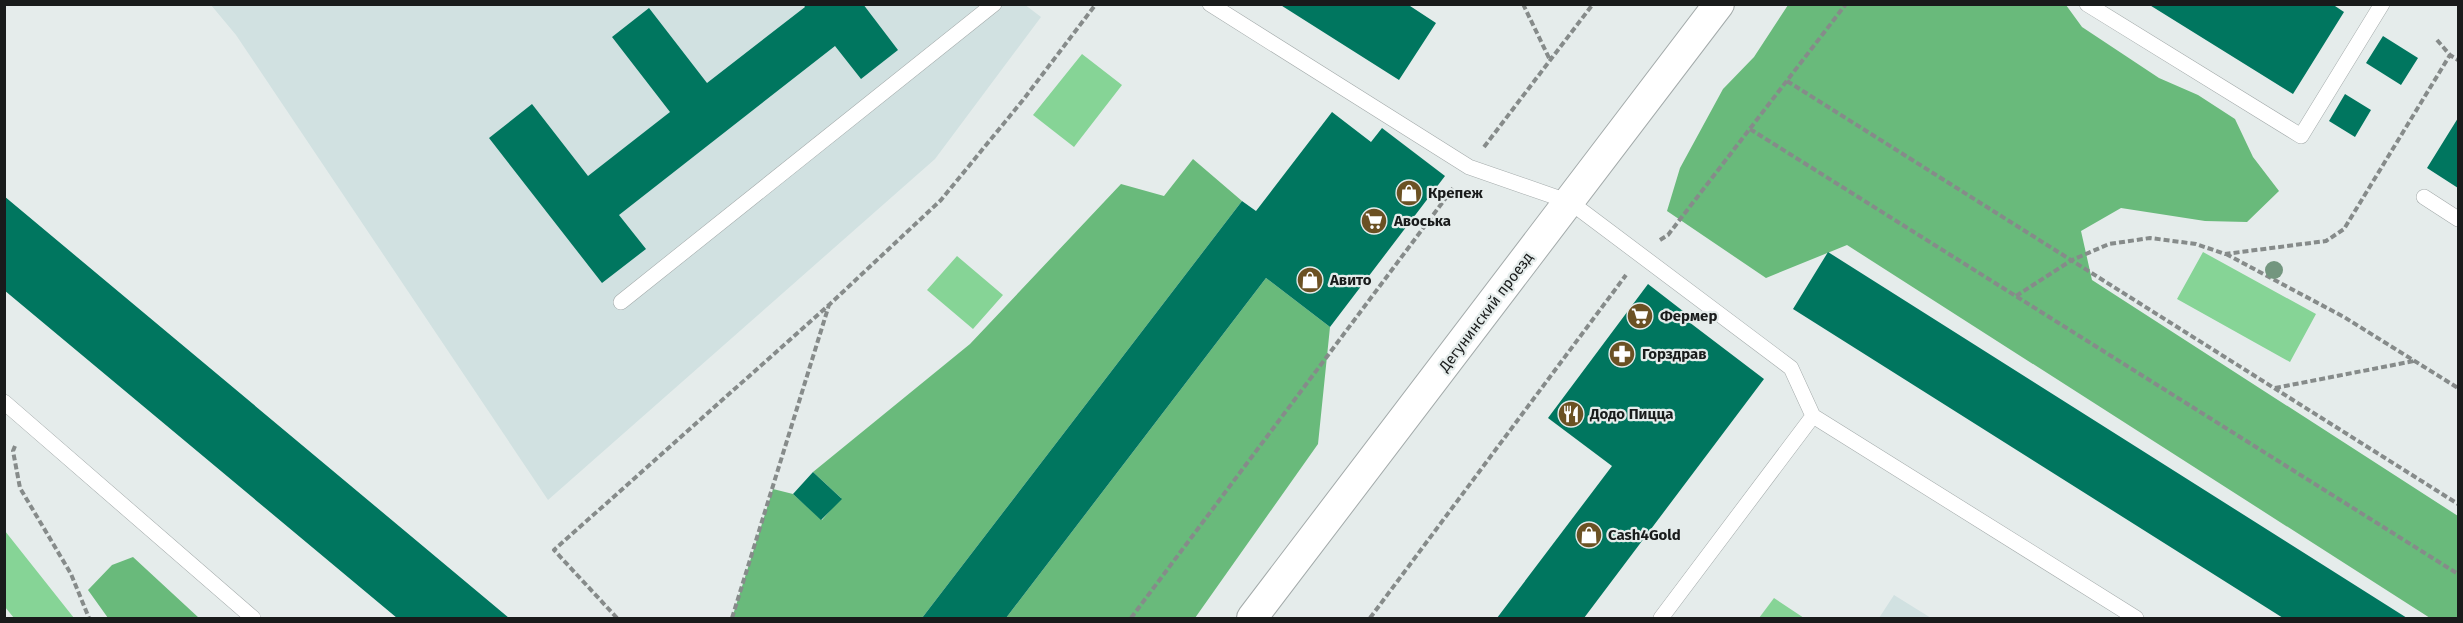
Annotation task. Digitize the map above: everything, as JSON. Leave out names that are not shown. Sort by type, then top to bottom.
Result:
[{"type":"street","name":"Дегунинский проезд","points":[[1252,618],[1719,4]]},
{"type":"lane","points":[[621,302],[994,4]]},
{"type":"lane","points":[[1210,4],[1469,167],[1570,202],[1791,368],[1813,416],[2136,618]]},
{"type":"lane","points":[[2087,4],[2301,136],[2382,4]]},
{"type":"lane","points":[[2424,197],[2458,219]]},
{"type":"lane","points":[[4,402],[253,618]]},
{"type":"lane","points":[[1661,618],[1813,416]]},
{"type":"path","points":[[617,618],[554,550],[830,304],[941,200],[1030,91],[1096,4]]},
{"type":"path","points":[[1523,4],[1550,60]]},
{"type":"path","points":[[1131,618],[1593,4]]},
{"type":"path","points":[[1370,618],[1640,255],[1668,235],[1846,4]]},
{"type":"path","points":[[2438,40],[2450,55],[2458,60]]},
{"type":"path","points":[[2225,254],[2326,241],[2344,229],[2450,55]]},
{"type":"path","points":[[1787,81],[2458,504]]},
{"type":"path","points":[[1750,129],[2458,574]]},
{"type":"path","points":[[2016,296],[2072,261],[2109,244],[2150,238],[2196,244],[2225,254],[2344,317],[2458,388]]},
{"type":"path","points":[[732,618],[830,304]]},
{"type":"path","points":[[2275,388],[2415,361]]},
{"type":"path","points":[[25,419],[14,451],[20,488],[71,574],[89,618]]},
{"type":"shaded area","points":[[1024,4],[1041,17],[935,159],[548,500],[236,35],[211,5]]},
{"type":"shaded area","points":[[1894,595],[1931,618],[1879,618]]},
{"type":"green space","points":[[1788,5],[2066,5],[2082,27],[2159,78],[2198,95],[2235,119],[2253,157],[2279,191],[2247,222],[2205,221],[2121,208],[2081,231],[2092,280],[2458,516],[2458,618],[2430,618],[1847,245],[1766,278],[1667,211],[1680,168],[1723,89],[1754,57]]},
{"type":"green space","points":[[1082,54],[1122,85],[1074,147],[1033,115]]},
{"type":"green space","points":[[1193,159],[1242,201],[922,618],[732,618],[773,489],[793,494],[822,520],[841,498],[813,472],[970,344],[1121,184],[1164,196]]},
{"type":"green space","points":[[2203,252],[2316,314],[2290,362],[2177,299]]},
{"type":"green space","points":[[957,256],[1003,295],[973,329],[927,290]]},
{"type":"green space","points":[[1266,278],[1330,327],[1318,444],[1195,618],[1006,618]]},
{"type":"green space","points":[[4,531],[74,618],[14,618],[5,607]]},
{"type":"green space","points":[[133,557],[199,618],[108,618],[88,590],[112,565]]},
{"type":"green space","points":[[1774,598],[1804,618],[1759,618]]},
{"type":"building","points":[[803,4],[863,4],[898,50],[861,79],[835,46],[619,215],[646,249],[602,283],[489,138],[532,104],[588,176],[670,112],[612,37],[649,8],[707,83],[805,7]]},
{"type":"building","points":[[1279,4],[1407,4],[1436,23],[1399,80]]},
{"type":"building","points":[[2148,4],[2332,4],[2344,12],[2293,94]]},
{"type":"building","points":[[2383,36],[2418,58],[2401,85],[2366,63]]},
{"type":"building","points":[[2345,94],[2371,110],[2355,137],[2329,121]]},
{"type":"building","points":[[1332,112],[1371,142],[1382,128],[1445,176],[1330,327],[1266,278],[1006,618],[922,618],[1242,201],[1256,211]]},
{"type":"building","points":[[2458,118],[2458,188],[2427,168]]},
{"type":"building","points":[[4,196],[509,618],[397,618],[4,290]]},
{"type":"building","points":[[1828,252],[2407,618],[2283,618],[1793,309]]},
{"type":"building","points":[[1648,284],[1692,318],[1689,322],[1764,379],[1584,618],[1497,618],[1612,466],[1548,418]]},
{"type":"building","points":[[813,472],[842,499],[821,520],[793,494]]},
{"type":"place","name":"Крепеж","points":[[1409,193]]},
{"type":"place","name":"Авоська","points":[[1374,221]]},
{"type":"place","name":"Авито","points":[[1310,280]]},
{"type":"place","name":"Фермер","points":[[1640,316]]},
{"type":"place","name":"Горздрав","points":[[1622,354]]},
{"type":"place","name":"Додо Пицца","points":[[1571,414]]},
{"type":"place","name":"Cash4Gold","points":[[1589,535]]}]
